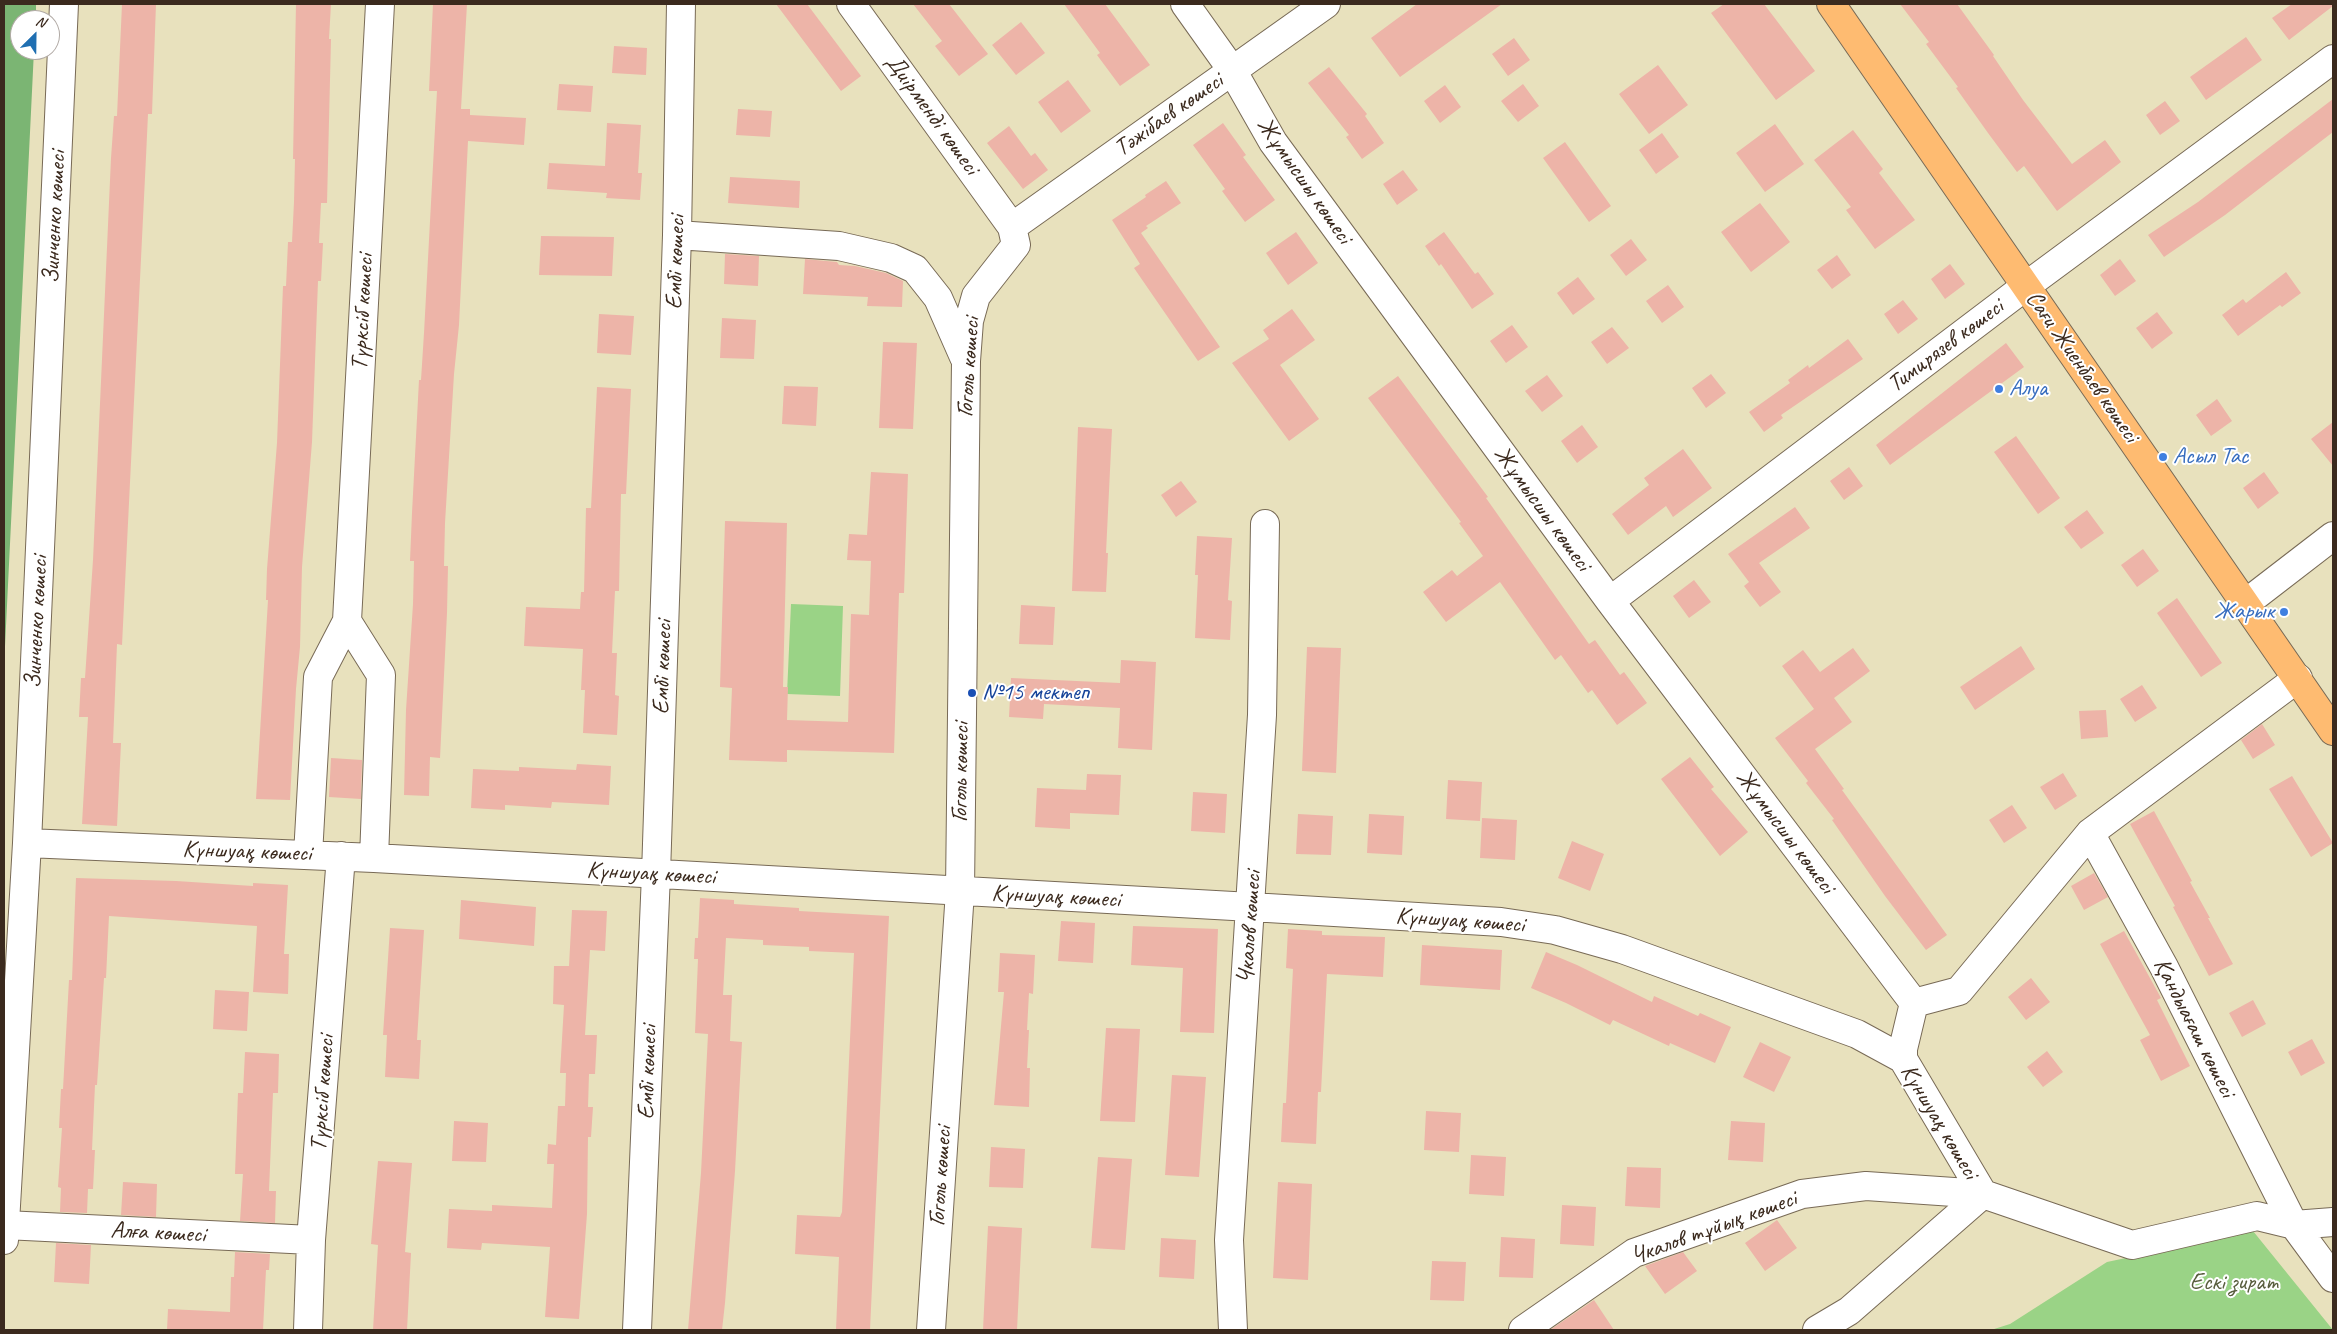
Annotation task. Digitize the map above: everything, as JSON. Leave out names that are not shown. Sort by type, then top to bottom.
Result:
[{"type":"main road","name":"Сағи Жиенбаев көшесі","points":[[1831,4],[2333,731]]},
{"type":"street","name":"Зинченко көшесі","points":[[4,1232],[27,843],[64,4]]},
{"type":"street","name":"Түрксіб көшесі","points":[[308,855],[318,678],[347,621],[380,4]]},
{"type":"street","name":"Ембі көшесі","points":[[637,1330],[656,874],[677,236],[681,4]]},
{"type":"street","name":"Диірменді көшесі","points":[[851,4],[1014,236]]},
{"type":"street","name":"Жұмысшы көшесі","points":[[1185,4],[1232,70],[1273,142],[1610,600],[1914,1003]]},
{"type":"street","name":"Тәжібаев көшесі","points":[[1014,236],[1232,70],[1326,4]]},
{"type":"street","name":"Тимирязев көшесі","points":[[1610,600],[2026,286],[2333,59]]},
{"type":"street","points":[[677,236],[839,246],[892,258],[915,270],[938,298],[966,361]]},
{"type":"street","name":"Гоголь көшесі","points":[[931,1330],[960,892],[966,361],[969,321],[976,296],[1014,236]]},
{"type":"street","name":"Чкалов көшесі","points":[[1234,1330],[1229,1240],[1262,715],[1264,524]]},
{"type":"street","points":[[2246,603],[2333,536]]},
{"type":"street","points":[[347,621],[382,675],[374,858]]},
{"type":"street","points":[[1903,1059],[1903,1049],[1914,1003],[1959,991],[2090,833],[2298,678]]},
{"type":"street","name":"Қандыағаш көшесі","points":[[2090,833],[2164,967],[2294,1225],[2333,1278]]},
{"type":"street","name":"Күншуақ көшесі","points":[[27,843],[341,856],[1251,907],[1501,922],[1555,930],[1622,949],[1857,1034],[1903,1059],[1983,1194]]},
{"type":"street","name":"Түрксіб көшесі","points":[[308,1330],[311,1240],[341,856]]},
{"type":"street","name":"Чкалов тұйық көшесі","points":[[1523,1330],[1634,1253],[1802,1194],[1866,1186],[1983,1194],[2132,1245],[2257,1216],[2294,1225],[2333,1222]]},
{"type":"street","points":[[1817,1330],[1849,1311],[1983,1194]]},
{"type":"street","name":"Алға көшесі","points":[[4,1232],[311,1240]]},
{"type":"green space","points":[[4,4],[36,4],[36,10],[10,10],[10,60],[34,60],[4,667]]},
{"type":"green space","points":[[791,604],[843,606],[840,696],[787,694]]},
{"type":"green space","name":"Ескі зират","points":[[2253,1231],[2333,1330],[1991,1330],[2010,1324],[2107,1262]]},
{"type":"building","points":[[122,4],[156,4],[152,114],[148,114],[122,645],[117,644],[113,743],[121,743],[117,826],[82,824],[88,717],[79,717],[81,678],[85,678],[93,560],[111,158],[114,116],[117,116]]},
{"type":"building","points":[[296,4],[331,4],[329,39],[331,39],[327,203],[321,203],[319,243],[323,243],[321,281],[318,281],[312,442],[302,567],[300,647],[290,800],[256,799],[268,600],[266,600],[267,569],[277,443],[283,286],[286,286],[288,242],[292,242],[295,159],[293,159]]},
{"type":"building","points":[[433,4],[467,4],[461,109],[470,109],[470,115],[526,118],[524,145],[468,141],[459,325],[454,374],[445,523],[444,566],[448,566],[447,613],[440,758],[430,757],[429,796],[404,795],[406,710],[413,604],[414,561],[410,561],[412,513],[437,91],[429,91]]},
{"type":"building","points":[[776,4],[807,4],[861,76],[841,91]]},
{"type":"building","points":[[913,4],[949,4],[988,54],[959,76],[935,46],[942,41]]},
{"type":"building","points":[[1064,4],[1105,4],[1150,65],[1120,86],[1097,55],[1100,53]]},
{"type":"building","points":[[1417,4],[1502,4],[1400,77],[1371,38]]},
{"type":"building","points":[[1724,4],[1764,4],[1815,71],[1776,100],[1711,13]]},
{"type":"building","points":[[1900,4],[1957,4],[1994,55],[2023,100],[2072,164],[2105,140],[2121,162],[2057,211],[2024,166],[2017,172],[1926,44],[1929,42]]},
{"type":"building","points":[[2292,4],[2333,4],[2333,6],[2289,40],[2272,18]]},
{"type":"building","points":[[1021,22],[1045,53],[1016,75],[992,45]]},
{"type":"building","points":[[2246,37],[2262,60],[2206,100],[2190,77]]},
{"type":"building","points":[[1514,38],[1530,60],[1508,76],[1492,54]]},
{"type":"building","points":[[614,46],[647,48],[646,75],[612,73]]},
{"type":"building","points":[[1658,65],[1688,105],[1649,134],[1619,94]]},
{"type":"building","points":[[1329,67],[1367,114],[1365,116],[1384,143],[1362,159],[1346,137],[1349,135],[1308,83]]},
{"type":"building","points":[[1068,80],[1091,111],[1061,133],[1038,102]]},
{"type":"building","points":[[559,84],[593,86],[591,112],[557,110]]},
{"type":"building","points":[[1523,84],[1539,106],[1518,122],[1501,101]]},
{"type":"building","points":[[1445,85],[1461,107],[1440,123],[1424,101]]},
{"type":"building","points":[[2333,99],[2333,132],[2225,215],[2164,257],[2148,235],[2198,202]]},
{"type":"building","points":[[2165,101],[2180,121],[2160,135],[2146,115]]},
{"type":"building","points":[[738,109],[772,111],[770,137],[736,135]]},
{"type":"building","points":[[607,123],[641,125],[638,173],[642,173],[640,200],[606,198],[607,193],[547,189],[549,163],[605,166]]},
{"type":"building","points":[[1223,123],[1246,155],[1243,157],[1275,200],[1245,222],[1222,191],[1225,189],[1193,145]]},
{"type":"building","points":[[1775,124],[1804,164],[1765,192],[1736,153]]},
{"type":"building","points":[[1009,126],[1031,156],[1035,153],[1048,170],[1023,189],[987,143]]},
{"type":"building","points":[[1853,130],[1883,169],[1879,173],[1915,220],[1875,249],[1846,210],[1851,207],[1814,160]]},
{"type":"building","points":[[1662,133],[1679,157],[1656,174],[1639,150]]},
{"type":"building","points":[[1565,142],[1611,206],[1589,222],[1543,158]]},
{"type":"building","points":[[1403,170],[1418,190],[1397,205],[1383,184]]},
{"type":"building","points":[[730,177],[800,181],[799,208],[728,203]]},
{"type":"building","points":[[1166,181],[1181,203],[1146,226],[1148,228],[1141,233],[1220,347],[1198,361],[1134,268],[1140,264],[1112,220]]},
{"type":"building","points":[[1760,203],[1790,242],[1751,272],[1721,232]]},
{"type":"building","points":[[1296,232],[1318,263],[1288,285],[1266,253]]},
{"type":"building","points":[[1444,232],[1475,274],[1478,272],[1494,294],[1472,309],[1441,264],[1439,266],[1425,246]]},
{"type":"building","points":[[541,236],[614,237],[612,276],[539,275]]},
{"type":"building","points":[[1631,239],[1647,260],[1626,276],[1610,255]]},
{"type":"building","points":[[725,254],[759,256],[758,286],[724,284]]},
{"type":"building","points":[[1837,255],[1851,275],[1832,289],[1817,270]]},
{"type":"building","points":[[805,259],[855,266],[886,273],[903,281],[902,307],[867,306],[868,297],[803,294]]},
{"type":"building","points":[[2120,259],[2136,281],[2115,296],[2100,275]]},
{"type":"building","points":[[1950,264],[1965,284],[1945,299],[1931,279]]},
{"type":"building","points":[[2286,272],[2301,293],[2282,307],[2280,305],[2238,336],[2222,315],[2243,299],[2246,303]]},
{"type":"building","points":[[1578,277],[1595,299],[1573,315],[1557,293]]},
{"type":"building","points":[[1668,285],[1684,307],[1662,323],[1646,301]]},
{"type":"building","points":[[1903,300],[1918,319],[1898,334],[1884,314]]},
{"type":"building","points":[[1292,309],[1315,340],[1280,365],[1319,419],[1289,441],[1232,363],[1269,339],[1263,330]]},
{"type":"building","points":[[2157,312],[2173,333],[2152,349],[2136,328]]},
{"type":"building","points":[[599,314],[634,316],[631,355],[597,353]]},
{"type":"building","points":[[722,318],[756,320],[754,359],[720,358]]},
{"type":"building","points":[[1512,325],[1528,347],[1506,363],[1490,341]]},
{"type":"building","points":[[1612,327],[1629,348],[1607,364],[1591,342]]},
{"type":"building","points":[[1848,339],[1863,359],[1781,415],[1783,418],[1764,432],[1749,412],[1790,383],[1788,380],[1808,365],[1809,368]]},
{"type":"building","points":[[883,342],[917,343],[913,429],[879,428]]},
{"type":"building","points":[[2006,343],[2024,367],[1890,465],[1876,445]]},
{"type":"building","points":[[1711,374],[1726,393],[1706,408],[1692,388]]},
{"type":"building","points":[[1547,375],[1563,396],[1542,412],[1525,391]]},
{"type":"building","points":[[1398,376],[1488,497],[1486,498],[1589,644],[1595,640],[1620,675],[1624,672],[1647,703],[1617,725],[1592,690],[1588,693],[1561,655],[1555,660],[1500,582],[1446,622],[1423,592],[1452,570],[1457,576],[1483,556],[1459,523],[1461,522],[1368,398]]},
{"type":"building","points":[[784,386],[818,387],[816,426],[782,424]]},
{"type":"building","points":[[597,387],[631,389],[626,494],[621,494],[619,591],[615,591],[612,653],[617,653],[615,695],[619,696],[617,735],[583,733],[585,690],[581,690],[583,649],[524,646],[526,607],[580,609],[581,592],[584,592],[586,508],[591,508]]},
{"type":"building","points":[[2217,399],[2232,421],[2211,436],[2196,415]]},
{"type":"building","points":[[2333,422],[2333,466],[2311,439]]},
{"type":"building","points":[[1582,425],[1598,447],[1577,463],[1561,441]]},
{"type":"building","points":[[1078,427],[1112,429],[1106,592],[1072,591]]},
{"type":"building","points":[[2016,436],[2060,498],[2038,514],[1994,452]]},
{"type":"building","points":[[1683,449],[1712,488],[1673,517],[1666,506],[1628,535],[1612,514],[1649,485],[1644,478]]},
{"type":"building","points":[[1849,467],[1863,486],[1844,500],[1830,481]]},
{"type":"building","points":[[871,472],[908,474],[904,593],[899,593],[894,753],[787,750],[787,762],[729,760],[732,688],[720,687],[725,521],[787,523],[783,687],[788,687],[787,720],[848,722],[851,614],[869,615],[871,561],[847,560],[849,534],[867,535]]},
{"type":"building","points":[[2264,472],[2279,493],[2258,509],[2243,488]]},
{"type":"building","points":[[1181,481],[1197,502],[1176,517],[1161,495]]},
{"type":"building","points":[[1795,507],[1810,528],[1759,563],[1781,592],[1760,607],[1744,586],[1749,582],[1728,554]]},
{"type":"building","points":[[2087,510],[2104,533],[2081,549],[2064,527]]},
{"type":"building","points":[[1197,536],[1232,538],[1228,600],[1232,601],[1230,640],[1195,638],[1198,575],[1195,575]]},
{"type":"building","points":[[2143,549],[2159,571],[2137,587],[2121,565]]},
{"type":"building","points":[[1694,580],[1711,602],[1689,618],[1673,596]]},
{"type":"building","points":[[2177,598],[2222,663],[2201,677],[2157,613]]},
{"type":"building","points":[[1021,605],[1055,607],[1053,645],[1019,644]]},
{"type":"building","points":[[2021,646],[2035,669],[1975,710],[1960,687]]},
{"type":"building","points":[[1307,647],[1341,648],[1336,773],[1302,771]]},
{"type":"building","points":[[1853,648],[1870,671],[1834,698],[1852,722],[1815,749],[1844,789],[1842,790],[1947,935],[1926,950],[1885,896],[1832,820],[1834,819],[1806,783],[1808,781],[1775,738],[1814,709],[1782,666],[1803,650],[1820,672]]},
{"type":"building","points":[[1121,660],[1156,662],[1152,750],[1118,748],[1120,708],[1044,704],[1043,719],[1009,717],[1011,678],[1120,683]]},
{"type":"building","points":[[2142,685],[2157,708],[2135,722],[2120,699]]},
{"type":"building","points":[[2106,710],[2108,737],[2081,739],[2079,711]]},
{"type":"building","points":[[2262,724],[2275,745],[2253,759],[2241,740]]},
{"type":"building","points":[[1690,757],[1714,787],[1711,789],[1748,832],[1720,856],[1661,779]]},
{"type":"building","points":[[331,758],[362,760],[361,799],[329,797]]},
{"type":"building","points":[[577,764],[611,766],[609,805],[552,802],[551,808],[505,805],[505,810],[471,808],[473,769],[519,771],[519,767],[576,770]]},
{"type":"building","points":[[2063,773],[2077,796],[2055,810],[2040,787]]},
{"type":"building","points":[[1087,774],[1121,775],[1119,815],[1070,813],[1070,829],[1035,827],[1037,788],[1086,790]]},
{"type":"building","points":[[2292,776],[2333,843],[2311,857],[2269,789]]},
{"type":"building","points":[[1448,780],[1482,782],[1480,821],[1446,819]]},
{"type":"building","points":[[1193,792],[1227,794],[1225,833],[1191,831]]},
{"type":"building","points":[[2012,805],[2027,828],[2004,843],[1989,820]]},
{"type":"building","points":[[2154,811],[2192,881],[2190,882],[2233,964],[2209,976],[2173,907],[2175,906],[2130,824]]},
{"type":"building","points":[[1298,814],[1333,816],[1331,855],[1296,854]]},
{"type":"building","points":[[1369,814],[1404,816],[1402,855],[1367,853]]},
{"type":"building","points":[[1482,818],[1517,820],[1515,860],[1480,858]]},
{"type":"building","points":[[1572,841],[1604,854],[1590,891],[1558,878]]},
{"type":"building","points":[[2094,873],[2108,897],[2084,910],[2071,886]]},
{"type":"building","points":[[76,878],[176,881],[253,886],[253,883],[288,885],[284,954],[289,954],[288,994],[253,992],[257,926],[109,916],[106,978],[104,978],[97,1085],[95,1085],[92,1150],[95,1150],[93,1189],[88,1189],[87,1213],[60,1212],[61,1188],[58,1187],[62,1128],[59,1128],[61,1089],[63,1089],[69,980],[72,980]]},
{"type":"building","points":[[700,898],[734,900],[734,904],[799,908],[799,911],[889,916],[870,1330],[836,1330],[839,1257],[795,1254],[797,1215],[840,1217],[842,1212],[854,953],[809,951],[809,947],[763,945],[763,940],[726,938],[723,995],[732,995],[730,1041],[742,1042],[725,1303],[722,1330],[688,1330],[701,1173],[708,1034],[695,1033],[698,959],[694,959],[695,938],[698,938]]},
{"type":"building","points":[[461,900],[536,907],[534,946],[459,939]]},
{"type":"building","points":[[572,910],[607,911],[605,951],[590,950],[585,1035],[597,1035],[595,1074],[589,1074],[588,1107],[593,1107],[591,1137],[588,1137],[587,1214],[579,1319],[545,1317],[550,1247],[482,1243],[481,1250],[447,1248],[449,1209],[492,1211],[492,1205],[552,1208],[554,1164],[547,1164],[548,1144],[556,1145],[558,1106],[565,1106],[566,1073],[560,1073],[564,1005],[553,1004],[554,966],[569,966]]},
{"type":"building","points":[[1061,921],[1095,923],[1093,963],[1058,961]]},
{"type":"building","points":[[1133,926],[1218,929],[1214,1033],[1180,1032],[1183,968],[1131,965]]},
{"type":"building","points":[[390,928],[424,930],[417,1040],[421,1040],[419,1079],[385,1077],[387,1035],[383,1035]]},
{"type":"building","points":[[1288,929],[1322,931],[1322,935],[1385,937],[1383,977],[1327,974],[1321,1092],[1318,1092],[1316,1144],[1281,1142],[1283,1103],[1286,1103],[1293,969],[1286,968]]},
{"type":"building","points":[[2124,931],[2161,998],[2157,1000],[2190,1066],[2161,1081],[2140,1040],[2150,1035],[2100,944]]},
{"type":"building","points":[[1422,945],[1502,950],[1500,990],[1420,985]]},
{"type":"building","points":[[1546,952],[1652,1002],[1654,996],[1698,1016],[1700,1013],[1731,1027],[1715,1063],[1670,1043],[1669,1046],[1613,1020],[1610,1025],[1531,988]]},
{"type":"building","points":[[1000,953],[1035,955],[1033,994],[1029,993],[1027,1030],[1029,1030],[1027,1068],[1030,1068],[1029,1107],[994,1105],[1004,992],[998,992]]},
{"type":"building","points":[[2031,978],[2050,1002],[2026,1020],[2008,997]]},
{"type":"building","points":[[215,990],[249,992],[247,1031],[213,1029]]},
{"type":"building","points":[[2253,1000],[2266,1024],[2242,1037],[2229,1013]]},
{"type":"building","points":[[1106,1028],[1140,1029],[1135,1122],[1100,1121]]},
{"type":"building","points":[[2312,1039],[2325,1063],[2301,1076],[2288,1052]]},
{"type":"building","points":[[1760,1042],[1791,1057],[1774,1092],[1743,1077]]},
{"type":"building","points":[[2047,1051],[2063,1072],[2043,1087],[2027,1067]]},
{"type":"building","points":[[245,1052],[279,1054],[278,1093],[273,1093],[269,1191],[276,1191],[275,1223],[240,1221],[243,1174],[235,1174],[238,1093],[243,1093]]},
{"type":"building","points":[[1172,1075],[1206,1077],[1199,1177],[1165,1175]]},
{"type":"building","points":[[1426,1111],[1461,1113],[1459,1152],[1424,1150]]},
{"type":"building","points":[[454,1121],[488,1123],[486,1162],[452,1161]]},
{"type":"building","points":[[1731,1121],[1765,1123],[1763,1162],[1728,1160]]},
{"type":"building","points":[[991,1147],[1025,1149],[1023,1188],[989,1187]]},
{"type":"building","points":[[1471,1155],[1506,1157],[1504,1196],[1469,1194]]},
{"type":"building","points":[[1098,1157],[1132,1159],[1125,1250],[1091,1248]]},
{"type":"building","points":[[378,1161],[412,1163],[405,1252],[411,1253],[407,1330],[373,1330],[378,1245],[371,1244]]},
{"type":"building","points":[[1627,1167],[1661,1168],[1660,1208],[1625,1206]]},
{"type":"building","points":[[123,1182],[157,1184],[156,1217],[121,1215]]},
{"type":"building","points":[[1278,1182],[1312,1184],[1308,1280],[1273,1278]]},
{"type":"building","points":[[1562,1205],[1596,1207],[1594,1246],[1560,1244]]},
{"type":"building","points":[[1777,1220],[1797,1248],[1765,1271],[1745,1243]]},
{"type":"building","points":[[988,1226],[1022,1228],[1017,1330],[983,1330]]},
{"type":"building","points":[[1501,1237],[1535,1239],[1533,1278],[1499,1277]]},
{"type":"building","points":[[1161,1238],[1196,1240],[1194,1279],[1159,1277]]},
{"type":"building","points":[[56,1243],[91,1245],[89,1284],[54,1282]]},
{"type":"building","points":[[235,1252],[270,1254],[269,1270],[266,1270],[263,1330],[167,1330],[168,1309],[230,1312],[231,1277],[234,1277]]},
{"type":"building","points":[[1683,1252],[1697,1271],[1665,1294],[1645,1266]]},
{"type":"building","points":[[1432,1261],[1466,1262],[1464,1301],[1430,1300]]},
{"type":"building","points":[[1594,1300],[1614,1330],[1550,1330]]},
{"type":"place","name":"Алуа","points":[[1999,389]]},
{"type":"place","name":"Асыл Тас","points":[[2163,457]]},
{"type":"place","name":"Жарык","points":[[2284,612]]},
{"type":"place","name":"№15 мектеп","points":[[972,693]]}]
